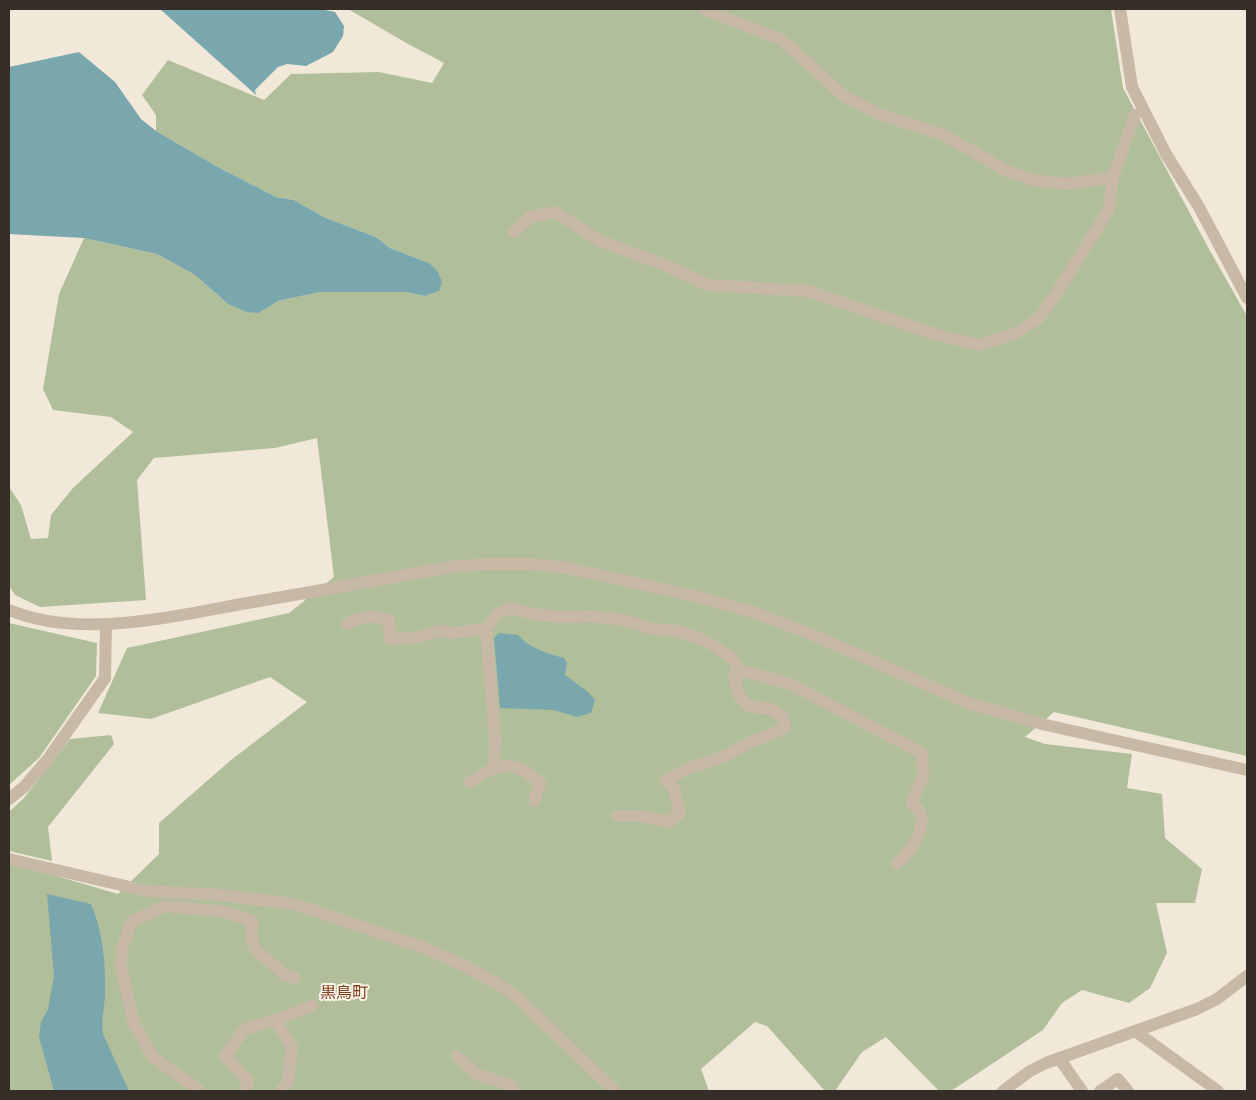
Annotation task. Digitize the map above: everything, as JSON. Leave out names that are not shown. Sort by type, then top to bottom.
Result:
[{"type":"street","points":[[703,9],[782,40],[844,96],[879,114],[944,135],[1007,170],[1033,180],[1068,184],[1113,178]]},
{"type":"street","points":[[1120,9],[1132,87],[1166,154],[1199,207],[1247,298]]},
{"type":"street","points":[[514,232],[530,218],[555,212],[600,240],[665,265],[708,285],[808,291],[937,335],[980,345],[1016,333],[1040,318],[1108,209],[1113,178],[1135,115]]},
{"type":"street","points":[[9,610],[37,619],[66,624],[106,625],[197,612],[449,568],[495,564],[530,564],[567,568],[694,596],[753,612],[808,633],[971,704],[1046,725],[1247,770]]},
{"type":"street","points":[[494,767],[495,738],[486,629],[497,614],[511,608],[532,614],[560,617],[591,616],[623,620],[653,629],[680,631],[706,641],[730,657],[739,670],[790,684],[922,753],[923,776],[912,803],[918,808],[923,825],[912,848],[897,864]]},
{"type":"street","points":[[346,624],[363,616],[376,616],[389,620],[390,639],[415,638],[439,632],[451,633],[486,629]]},
{"type":"street","points":[[9,799],[24,787],[48,759],[105,678],[106,625]]},
{"type":"street","points":[[617,816],[642,816],[669,822],[680,813],[674,789],[666,780],[690,768],[725,756],[749,743],[785,728],[783,717],[771,709],[749,706],[740,697],[734,678],[736,672]]},
{"type":"street","points":[[470,782],[494,767],[524,769],[540,783],[534,801]]},
{"type":"street","points":[[9,859],[147,891],[220,895],[294,904],[425,948],[482,976],[518,998],[614,1091]]},
{"type":"street","points":[[200,1091],[153,1057],[134,1024],[121,966],[122,948],[132,921],[166,906],[225,912],[252,921],[252,942],[263,958],[278,966],[284,975],[295,978]]},
{"type":"street","points":[[1003,1091],[1030,1071],[1059,1058],[1180,1017],[1204,1006],[1225,994],[1247,976]]},
{"type":"street","points":[[245,1091],[248,1082],[225,1056],[245,1029],[312,1006]]},
{"type":"street","points":[[275,1020],[292,1047],[288,1081],[281,1091]]},
{"type":"street","points":[[1135,1032],[1218,1091]]},
{"type":"street","points":[[457,1056],[476,1074],[513,1086],[514,1091]]},
{"type":"street","points":[[1059,1058],[1082,1091]]},
{"type":"street","points":[[1100,1091],[1118,1079],[1128,1091]]},
{"type":"green space","points":[[348,9],[1111,9],[1123,88],[1247,316],[1247,756],[1054,712],[1025,737],[1045,744],[1132,754],[1127,788],[1162,794],[1165,838],[1202,869],[1195,903],[1156,903],[1167,953],[1150,988],[1129,1003],[1082,990],[1062,1003],[1043,1030],[951,1091],[939,1091],[886,1037],[862,1052],[835,1091],[825,1091],[767,1026],[755,1022],[701,1069],[709,1091],[9,1091],[9,862],[118,894],[159,854],[159,823],[231,760],[307,702],[270,677],[151,719],[98,713],[127,648],[289,613],[334,577],[317,438],[275,448],[154,458],[137,480],[146,600],[40,607],[15,595],[9,586],[9,487],[21,505],[31,539],[48,538],[51,515],[73,488],[133,432],[111,417],[53,410],[43,389],[59,294],[84,238],[157,254],[195,275],[228,304],[259,313],[278,301],[320,292],[406,292],[425,296],[439,291],[429,263],[390,248],[376,237],[326,218],[294,200],[276,197],[218,167],[156,131],[156,115],[142,95],[168,60],[264,100],[291,74],[379,72],[432,83],[444,63]]},
{"type":"green space","points":[[9,623],[97,643],[96,676],[39,758],[9,785]]},
{"type":"green space","points":[[111,735],[114,744],[48,827],[52,861],[9,851],[9,812],[24,798],[70,739]]},
{"type":"water","points":[[160,9],[320,9],[335,12],[344,26],[343,36],[333,52],[306,66],[287,64],[278,67],[255,90],[256,95]]},
{"type":"water","points":[[79,52],[115,82],[141,119],[156,131],[218,167],[276,197],[294,200],[326,218],[376,237],[390,248],[429,263],[438,272],[442,282],[439,291],[425,296],[406,292],[320,292],[278,301],[259,313],[247,312],[228,304],[195,275],[157,254],[84,238],[9,234],[9,67]]},
{"type":"water","points":[[499,633],[518,635],[533,647],[564,658],[567,663],[565,675],[588,692],[595,700],[591,713],[577,717],[554,710],[500,708],[494,638]]},
{"type":"water","points":[[47,894],[91,904],[101,937],[104,961],[103,1034],[129,1091],[54,1091],[39,1037],[41,1022],[48,1009],[54,976]]},
{"type":"district","name":"黒鳥町","points":[[344,993]]}]
